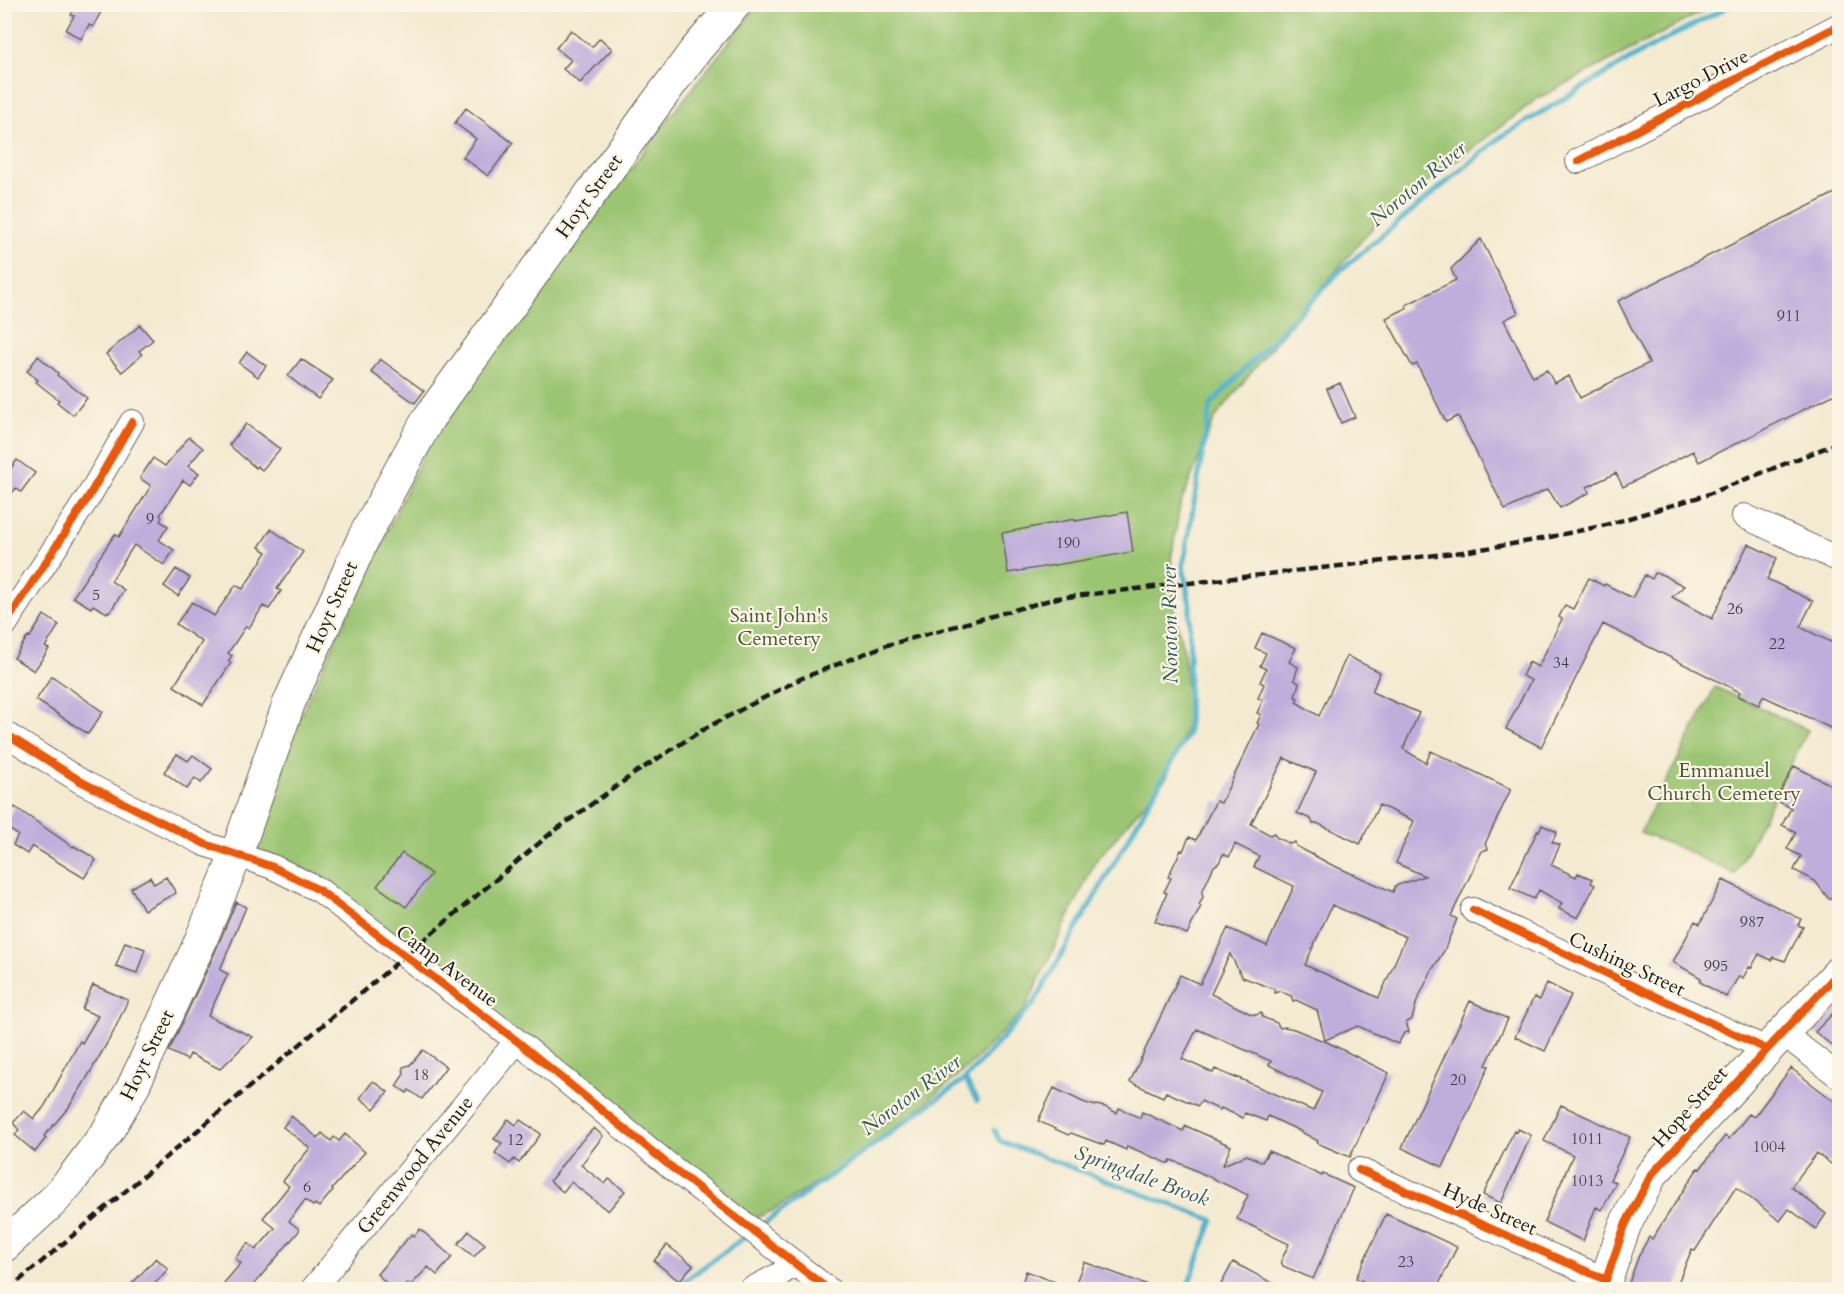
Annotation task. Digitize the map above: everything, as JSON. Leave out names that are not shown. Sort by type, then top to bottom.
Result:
[{"type":"main road","name":"Hoyt Street","points":[[4,1246],[53,1201],[85,1163],[118,1115],[142,1070],[197,950],[236,855],[289,703],[364,537],[428,419],[652,109],[695,51],[735,4]]},
{"type":"main road","name":"Hope Street","points":[[1606,1285],[1625,1225],[1651,1175],[1839,971]]},
{"type":"street","name":"Largo Drive","points":[[1578,161],[1839,26]]},
{"type":"street","points":[[4,626],[89,496],[132,422]]},
{"type":"street","points":[[1744,516],[1839,560]]},
{"type":"street","name":"Camp Avenue","points":[[4,732],[82,782],[205,844],[273,867],[319,890],[518,1041],[670,1166],[829,1290]]},
{"type":"street","name":"Cushing Street","points":[[1473,910],[1773,1041],[1839,1077]]},
{"type":"street","name":"Greenwood Avenue","points":[[312,1290],[518,1041]]},
{"type":"street","name":"Hyde Street","points":[[1359,1170],[1606,1285]]},
{"type":"street","points":[[750,1290],[779,1275],[795,1263]]},
{"type":"green space","name":"Saint John's Cemetery","points":[[758,5],[1715,5],[1537,99],[1380,219],[1278,339],[1215,418],[1180,505],[1171,560],[1176,619],[1184,652],[1189,721],[1167,777],[1095,862],[1025,1009],[972,1063],[882,1141],[774,1210],[749,1221],[501,1020],[301,867],[248,846],[294,729],[439,421],[659,131]]},
{"type":"green space","name":"Emmanuel Church Cemetery","points":[[1715,687],[1808,730],[1735,874],[1678,847],[1640,833]]},
{"type":"building","points":[[77,4],[105,4],[93,27],[89,25],[81,39],[66,30],[74,16],[71,15]]},
{"type":"building","points":[[571,30],[592,47],[600,38],[612,49],[580,83],[563,69],[571,60],[556,48]]},
{"type":"building","points":[[466,108],[513,143],[488,176],[463,157],[476,139],[455,123]]},
{"type":"building","points":[[1839,191],[1839,392],[1699,462],[1693,451],[1623,487],[1616,473],[1587,487],[1589,493],[1560,508],[1548,489],[1505,510],[1458,416],[1446,422],[1417,364],[1412,366],[1386,318],[1407,308],[1406,305],[1456,280],[1451,269],[1481,239],[1518,313],[1504,320],[1533,377],[1547,370],[1554,383],[1569,376],[1580,398],[1649,363],[1618,301]]},
{"type":"building","points":[[140,325],[153,340],[139,351],[142,355],[122,372],[106,354]]},
{"type":"building","points":[[247,352],[266,366],[258,377],[239,363]]},
{"type":"building","points":[[38,356],[58,373],[57,375],[87,398],[73,415],[27,371]]},
{"type":"building","points":[[301,359],[333,380],[318,399],[288,376]]},
{"type":"building","points":[[380,359],[424,391],[415,403],[371,372]]},
{"type":"building","points":[[1340,383],[1355,417],[1341,423],[1327,389]]},
{"type":"building","points":[[246,424],[280,449],[262,470],[257,466],[256,468],[229,445]]},
{"type":"building","points":[[189,437],[203,448],[188,466],[199,473],[190,485],[183,480],[160,515],[162,517],[160,521],[168,526],[159,540],[174,550],[164,565],[134,545],[111,581],[124,590],[110,612],[107,613],[93,605],[91,608],[73,597],[115,534],[119,537],[151,486],[140,478],[153,458],[165,466]]},
{"type":"building","points":[[17,460],[35,473],[21,492],[16,488],[4,503],[5,476]]},
{"type":"building","points":[[1127,512],[1133,552],[1008,573],[1002,533]]},
{"type":"building","points":[[271,529],[303,552],[277,589],[281,591],[269,609],[263,606],[249,628],[246,626],[228,653],[232,656],[228,661],[231,663],[203,705],[174,686],[202,642],[176,624],[192,602],[214,616],[236,585],[243,589],[267,552],[259,547]]},
{"type":"building","points":[[1748,544],[1777,558],[1767,579],[1813,601],[1800,627],[1839,646],[1839,732],[1763,696],[1759,705],[1738,696],[1740,692],[1603,624],[1541,747],[1506,729],[1531,680],[1522,676],[1529,662],[1538,667],[1562,619],[1559,617],[1565,605],[1573,609],[1589,578],[1632,598],[1645,575],[1652,579],[1655,573],[1663,575],[1684,586],[1672,597],[1712,619]]},
{"type":"building","points":[[176,569],[190,578],[178,596],[164,586]]},
{"type":"building","points":[[44,615],[59,625],[45,647],[49,649],[34,671],[14,658]]},
{"type":"building","points":[[1262,633],[1296,648],[1289,662],[1298,667],[1294,680],[1299,683],[1296,702],[1319,716],[1347,656],[1380,672],[1372,692],[1419,713],[1403,749],[1426,763],[1431,751],[1511,789],[1485,844],[1488,849],[1482,851],[1451,916],[1457,919],[1444,951],[1417,1001],[1412,1019],[1406,1022],[1409,1032],[1404,1033],[1398,1044],[1358,1026],[1325,1040],[1317,1010],[1296,1000],[1293,1001],[1291,996],[1280,991],[1275,993],[1274,989],[1242,977],[1230,954],[1211,994],[1251,1014],[1261,1013],[1262,1017],[1277,1023],[1280,1028],[1294,1029],[1325,1041],[1389,1073],[1350,1157],[1317,1143],[1318,1141],[1268,1116],[1266,1121],[1245,1113],[1243,1118],[1201,1101],[1198,1106],[1166,1092],[1163,1097],[1130,1082],[1180,975],[1200,984],[1228,928],[1267,946],[1294,886],[1254,867],[1259,856],[1235,844],[1229,857],[1223,854],[1219,863],[1214,866],[1202,892],[1203,897],[1199,905],[1201,906],[1187,934],[1155,921],[1167,893],[1164,892],[1171,878],[1168,877],[1181,850],[1183,851],[1189,837],[1196,840],[1216,801],[1221,803],[1259,724],[1257,723],[1261,715],[1257,713],[1263,700],[1258,698],[1264,684],[1260,682],[1266,669],[1260,666],[1266,653],[1255,648]],"holes":[[[1284,758],[1316,772],[1297,813],[1311,819],[1313,824],[1317,823],[1360,844],[1379,805],[1414,821],[1396,863],[1425,876],[1395,886],[1393,892],[1330,864],[1296,846],[1295,842],[1290,844],[1276,837],[1274,833],[1270,835],[1251,824]],[[1332,905],[1406,937],[1379,998],[1305,965]],[[1197,1029],[1271,1061],[1269,1065],[1322,1092],[1313,1111],[1236,1077],[1215,1069],[1213,1073],[1182,1059]]]},
{"type":"building","points":[[52,676],[103,712],[88,734],[36,700]]},
{"type":"building","points":[[177,754],[188,761],[193,755],[212,769],[201,783],[195,778],[187,789],[164,772]]},
{"type":"building","points":[[1794,766],[1839,789],[1839,898],[1828,898],[1815,881],[1794,870],[1801,856],[1787,849],[1796,832],[1782,825],[1791,808],[1776,800]]},
{"type":"building","points":[[15,807],[96,860],[84,878],[32,846],[27,854],[13,845],[18,835],[4,826],[4,823]]},
{"type":"building","points":[[1542,825],[1557,832],[1552,842],[1560,845],[1551,865],[1576,877],[1578,873],[1592,879],[1591,883],[1595,885],[1578,918],[1559,909],[1562,903],[1539,890],[1534,899],[1510,888]]},
{"type":"building","points":[[402,853],[431,874],[406,907],[377,886]]},
{"type":"building","points":[[150,877],[154,884],[166,877],[176,893],[144,910],[131,888]]},
{"type":"building","points":[[1723,880],[1801,919],[1798,925],[1803,927],[1785,961],[1773,957],[1771,960],[1759,954],[1743,978],[1739,976],[1726,997],[1700,982],[1701,978],[1673,962],[1695,921],[1700,924]]},
{"type":"building","points":[[236,902],[246,907],[220,970],[228,974],[208,1016],[253,1037],[220,1069],[190,1054],[187,1060],[169,1051]]},
{"type":"building","points":[[125,942],[145,949],[137,973],[116,966]]},
{"type":"building","points":[[1547,983],[1571,995],[1545,1051],[1515,1037],[1534,997],[1539,1000]]},
{"type":"building","points":[[93,985],[128,1000],[113,1033],[84,1083],[69,1107],[44,1136],[46,1138],[35,1152],[15,1135],[19,1130],[13,1123],[24,1111],[34,1119],[44,1107],[80,1041],[82,1043],[98,1016],[82,1009]]},
{"type":"building","points":[[1470,1001],[1508,1019],[1443,1167],[1402,1148]]},
{"type":"building","points":[[1839,1007],[1839,1051],[1815,1032]]},
{"type":"building","points":[[423,1050],[446,1067],[422,1099],[409,1090],[407,1093],[396,1086],[404,1074],[403,1067],[410,1065]]},
{"type":"building","points":[[1791,1068],[1839,1105],[1839,1170],[1817,1153],[1791,1187],[1826,1214],[1816,1229],[1789,1209],[1780,1221],[1736,1187],[1695,1251],[1692,1249],[1675,1290],[1644,1290],[1629,1283],[1639,1255],[1649,1237],[1652,1239],[1698,1168],[1700,1169],[1725,1136],[1729,1139],[1749,1114],[1754,1117]]},
{"type":"building","points":[[373,1081],[388,1092],[374,1109],[360,1098]]},
{"type":"building","points":[[1054,1088],[1083,1102],[1105,1107],[1117,1113],[1119,1108],[1140,1118],[1142,1112],[1183,1131],[1186,1126],[1231,1146],[1223,1165],[1247,1155],[1262,1162],[1269,1151],[1354,1188],[1313,1279],[1283,1266],[1281,1261],[1289,1244],[1237,1219],[1248,1195],[1171,1160],[1167,1163],[1127,1146],[1126,1150],[1106,1141],[1104,1145],[1071,1133],[1068,1135],[1038,1121]]},
{"type":"building","points":[[1561,1105],[1630,1137],[1610,1180],[1616,1182],[1602,1210],[1596,1207],[1583,1241],[1544,1222],[1573,1155],[1544,1141]]},
{"type":"building","points":[[291,1116],[318,1138],[322,1133],[331,1141],[334,1137],[339,1141],[345,1134],[365,1152],[319,1207],[305,1200],[289,1221],[299,1231],[249,1290],[218,1290],[241,1263],[235,1258],[248,1243],[256,1250],[275,1228],[263,1218],[289,1186],[283,1181],[310,1148],[283,1127]]},
{"type":"building","points":[[508,1119],[516,1125],[520,1120],[541,1134],[519,1163],[514,1159],[510,1164],[495,1153],[502,1143],[494,1139]]},
{"type":"building","points":[[594,1128],[603,1136],[581,1165],[605,1184],[609,1179],[625,1191],[608,1211],[571,1182],[563,1192],[550,1181],[574,1149]]},
{"type":"building","points":[[1518,1129],[1531,1135],[1501,1203],[1483,1195],[1514,1131]]},
{"type":"building","points":[[1386,1214],[1457,1247],[1436,1290],[1380,1290],[1356,1278]]},
{"type":"building","points":[[420,1229],[452,1257],[437,1275],[428,1267],[411,1285],[408,1283],[403,1290],[393,1290],[377,1274],[408,1238],[412,1234],[414,1236]]},
{"type":"building","points":[[469,1231],[485,1244],[474,1257],[458,1244]]},
{"type":"building","points":[[667,1245],[693,1265],[679,1281],[654,1261]]},
{"type":"building","points":[[156,1258],[168,1269],[149,1290],[126,1290]]},
{"type":"building","points":[[1084,1262],[1156,1288],[1156,1290],[1073,1290]]},
{"type":"building","points":[[1233,1262],[1285,1290],[1218,1290]]},
{"type":"building","points":[[1026,1271],[1071,1288],[1071,1290],[1020,1290]]},
{"type":"waterway","name":"Noroton River","points":[[759,1227],[965,1079],[1034,1003],[1188,734],[1190,605],[1183,567],[1211,404],[1342,269],[1502,136],[1640,53],[1733,4]]},
{"type":"waterway","name":"Springdale Brook","points":[[965,1079],[977,1101]]},
{"type":"waterway","name":"Springdale Brook","points":[[994,1130],[1000,1141],[1213,1220],[1186,1290]]},
{"type":"waterway","name":"Noroton River","points":[[672,1290],[749,1234]]},
{"type":"railway","points":[[8,1290],[550,834],[635,773],[704,729],[800,679],[884,646],[1057,598],[1463,552],[1606,525],[1706,495],[1840,442]]},
{"type":"cycle path","points":[[1578,161],[1840,25]]},
{"type":"cycle path","points":[[4,626],[89,496],[132,422]]},
{"type":"cycle path","points":[[4,733],[82,782],[205,844],[273,867],[319,890],[517,1041],[670,1166],[829,1290]]},
{"type":"cycle path","points":[[1473,910],[1766,1049]]},
{"type":"cycle path","points":[[1605,1290],[1606,1280],[1625,1225],[1651,1175],[1840,971]]},
{"type":"cycle path","points":[[1359,1170],[1606,1280]]}]
